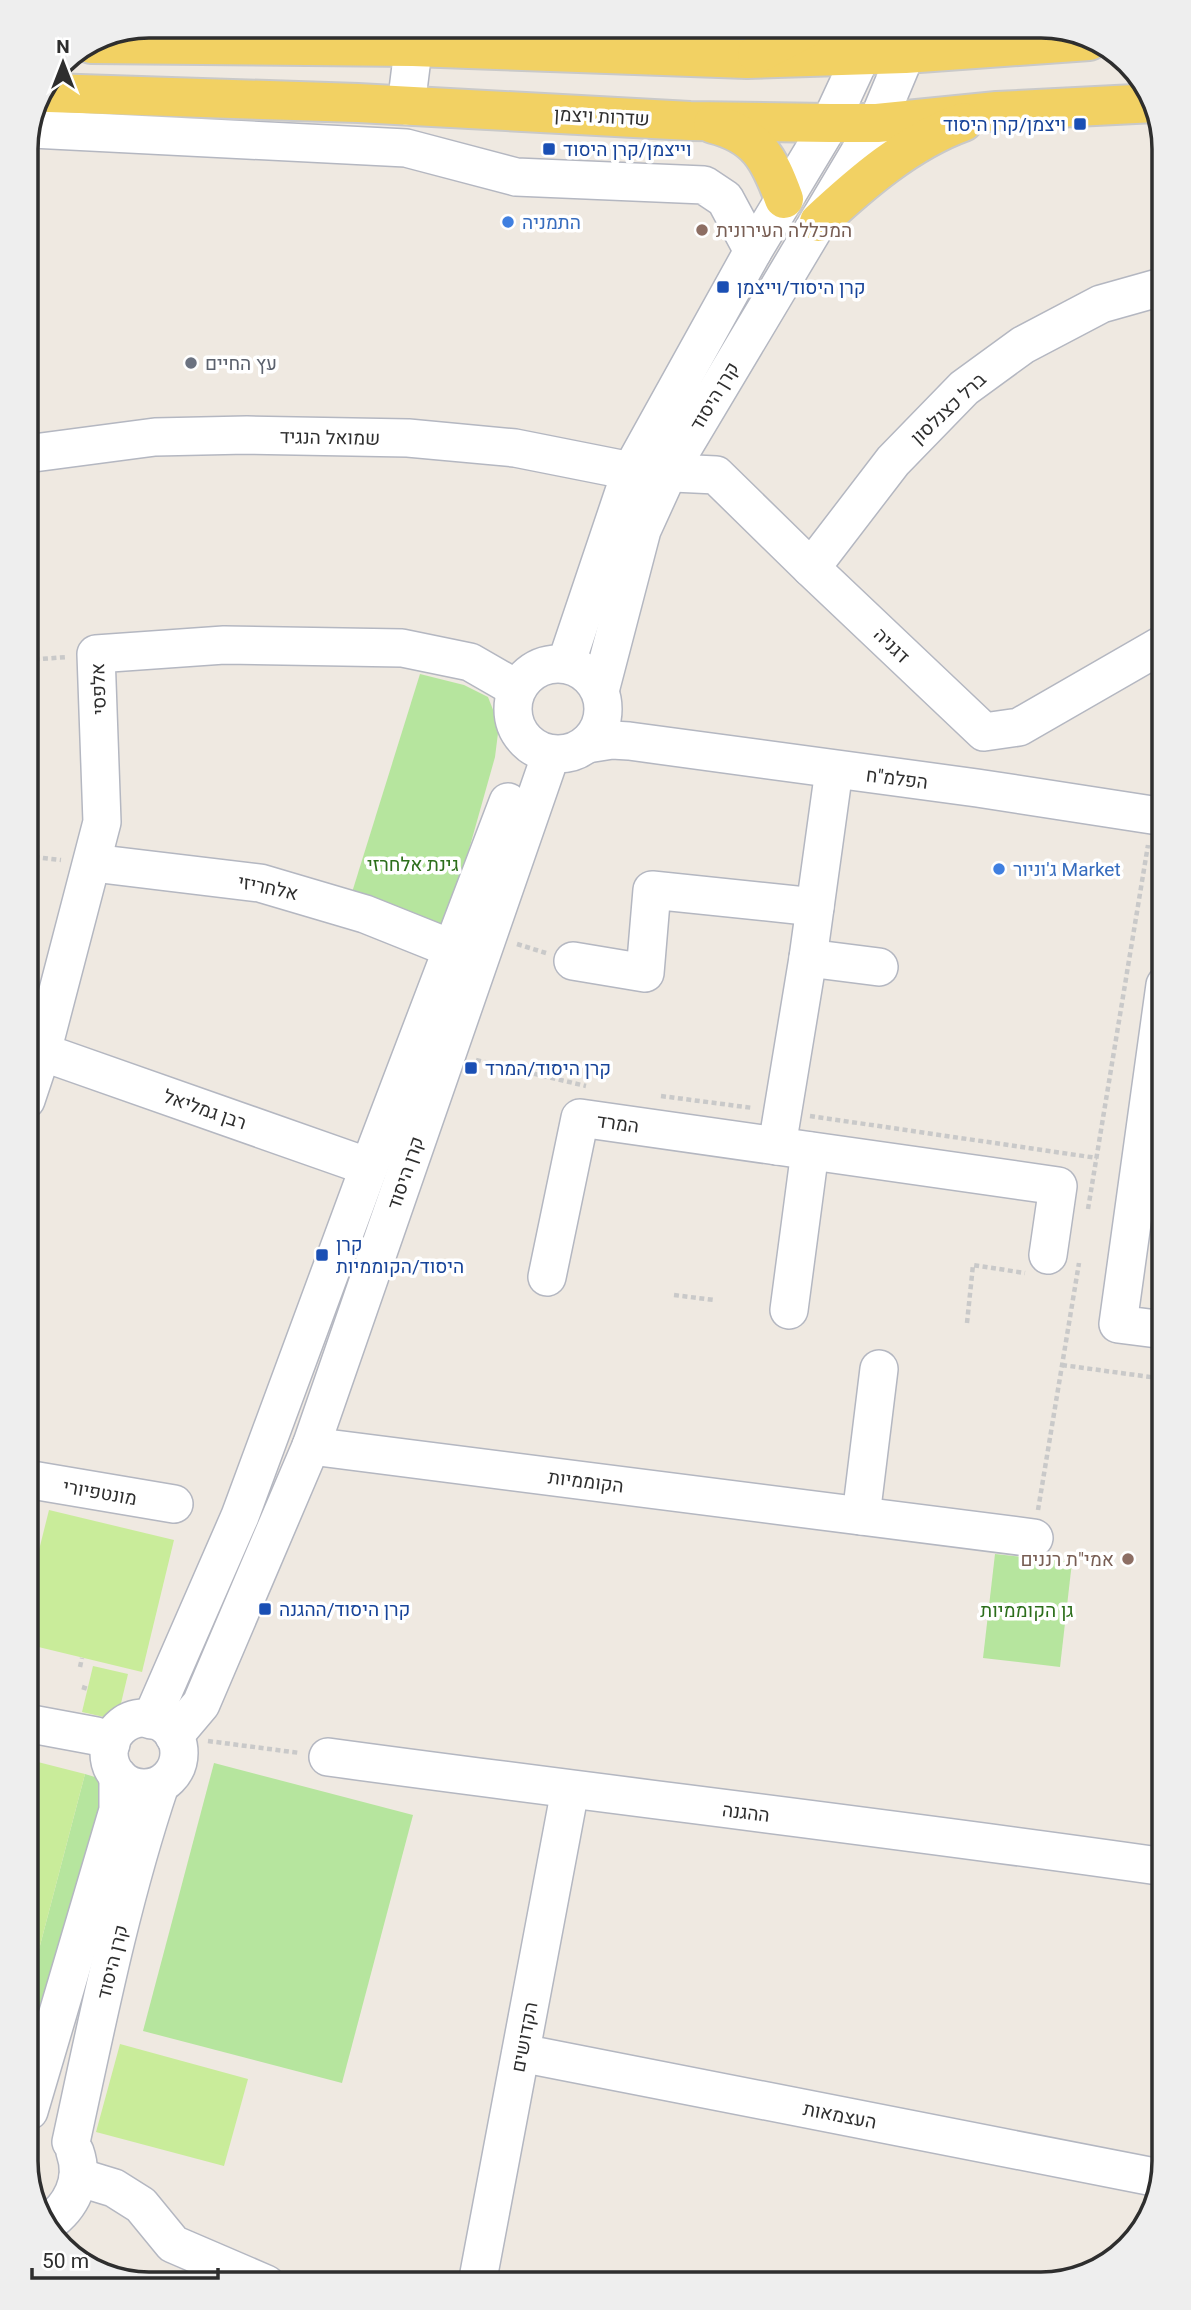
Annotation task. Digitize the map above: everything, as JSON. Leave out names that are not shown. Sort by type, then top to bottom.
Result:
[{"type":"main road","points":[[131,41],[320,38]]},
{"type":"main road","points":[[433,38],[747,60],[868,41],[1062,41]]},
{"type":"main road","points":[[747,60],[787,39]]},
{"type":"main road","name":"שדרות ויצמן","points":[[55,93],[407,106],[690,121],[830,123],[1142,104]]},
{"type":"main road","points":[[819,222],[870,177],[925,140],[952,125],[997,111]]},
{"type":"main road","points":[[690,121],[733,131],[758,147],[773,170],[784,199]]},
{"type":"street","points":[[407,106],[414,38]]},
{"type":"street","name":"קרן היסוד","points":[[602,699],[642,530],[668,473],[877,122],[911,40]]},
{"type":"street","name":"קרן היסוד","points":[[566,664],[631,471],[753,251],[830,123],[868,41]]},
{"type":"street","points":[[41,130],[406,148],[516,177],[704,184],[724,199],[753,251]]},
{"type":"street","name":"ברל כצנלסון","points":[[811,568],[893,461],[964,388],[1023,345],[1101,304],[1152,290]]},
{"type":"street","name":"שמואל הנגיד","points":[[39,452],[155,437],[247,435],[408,438],[515,448],[631,471]]},
{"type":"street","name":"דגניה","points":[[631,471],[716,475],[984,732],[1020,727],[1152,651]]},
{"type":"street","name":"אלפסי","points":[[39,1062],[102,821],[96,654],[224,645],[402,648],[470,662],[517,689]]},
{"type":"street","points":[[602,699],[602,720],[597,733],[587,744],[564,755],[541,750],[521,737],[512,714],[517,689],[525,677],[537,668],[566,664],[580,669],[592,678],[602,699],[615,732],[629,741]]},
{"type":"street","name":"הפלמ\"ח","points":[[587,744],[612,740],[629,741],[977,788],[1152,815]]},
{"type":"street","name":"קרן היסוד","points":[[176,1732],[201,1704],[311,1446],[486,936],[541,750]]},
{"type":"street","name":"קרן היסוד","points":[[176,1732],[240,1516],[369,1167],[451,948],[541,750]]},
{"type":"street","points":[[789,1310],[790,1136],[808,958],[834,770]]},
{"type":"street","name":"אלחריזי","points":[[93,863],[260,883],[365,914],[435,942]]},
{"type":"street","points":[[573,961],[645,974],[652,890],[815,906]]},
{"type":"street","points":[[808,958],[879,967]]},
{"type":"street","name":"רבן גמליאל","points":[[42,1052],[369,1167]]},
{"type":"street","points":[[1152,1079],[1118,1324],[1152,1328]]},
{"type":"street","name":"המרד","points":[[547,1277],[580,1118],[790,1136],[1058,1186],[1057,1266]]},
{"type":"street","points":[[862,1516],[879,1369]]},
{"type":"street","name":"הקוממיות","points":[[311,1446],[1034,1538]]},
{"type":"street","name":"מונטפיורי","points":[[38,1481],[174,1504]]},
{"type":"street","points":[[38,1725],[96,1736],[114,1760],[126,1783],[137,1788],[160,1785],[176,1769],[179,1758],[176,1732],[134,1720],[124,1725],[116,1734],[114,1760]]},
{"type":"street","name":"ההגנה","points":[[328,1757],[1152,1865]]},
{"type":"street","name":"קרן היסוד","points":[[38,2077],[118,1810],[114,1760]]},
{"type":"street","name":"קרן היסוד","points":[[55,2218],[72,2199],[75,2159],[108,1975],[149,1816],[160,1785]]},
{"type":"street","name":"הקדושים","points":[[479,2271],[570,1790]]},
{"type":"street","name":"העצמאות","points":[[521,2053],[1152,2176]]},
{"type":"street","points":[[38,2116],[60,2128],[75,2159],[141,2205],[173,2244],[236,2271]]},
{"type":"path","points":[[39,659],[96,654]]},
{"type":"path","points":[[1088,1212],[1152,850]]},
{"type":"path","points":[[486,936],[573,961]]},
{"type":"path","points":[[445,1055],[599,1088]]},
{"type":"path","points":[[651,1095],[790,1136],[1097,1158]]},
{"type":"path","points":[[967,1323],[973,1265],[1057,1266],[1076,1281]]},
{"type":"path","points":[[1057,1266],[1076,1281]]},
{"type":"path","points":[[1034,1538],[1076,1281]]},
{"type":"path","points":[[674,1295],[714,1300]]},
{"type":"path","points":[[1062,1365],[1152,1378]]},
{"type":"path","points":[[80,1667],[82,1658]]},
{"type":"path","points":[[176,1732],[328,1757]]},
{"type":"green space","name":"גינת אלחרזי","points":[[420,674],[464,685],[488,697],[499,725],[495,757],[445,935],[349,902]]},
{"type":"green space","points":[[49,1510],[174,1540],[142,1672],[38,1647],[38,1553]]},
{"type":"green space","name":"גן הקוממיות","points":[[995,1554],[1072,1562],[1060,1667],[983,1658]]},
{"type":"green space","points":[[93,1666],[128,1674],[117,1720],[82,1712]]},
{"type":"green space","points":[[38,1762],[85,1774],[38,1953]]},
{"type":"green space","points":[[214,1763],[413,1815],[342,2083],[143,2031]]},
{"type":"green space","points":[[85,1774],[108,1781],[38,2039],[38,1953]]},
{"type":"green space","points":[[120,2044],[248,2079],[224,2166],[96,2132]]},
{"type":"place","name":"ויצמן/קרן היסוד","points":[[1080,124]]},
{"type":"place","name":"וייצמן/קרן היסוד","points":[[549,149]]},
{"type":"place","name":"התמניה","points":[[508,222]]},
{"type":"place","name":"המכללה העירונית","points":[[702,230]]},
{"type":"place","name":"קרן היסוד/וייצמן","points":[[723,287]]},
{"type":"place","name":"עץ החיים","points":[[191,363]]},
{"type":"place","name":"ג'וניור Market","points":[[999,869]]},
{"type":"place","name":"קרן היסוד/המרד","points":[[471,1068]]},
{"type":"place","name":"קרן היסוד/הקוממיות","points":[[322,1255]]},
{"type":"place","name":"אמי\"ת רננים","points":[[1128,1559]]},
{"type":"place","name":"קרן היסוד/ההגנה","points":[[265,1609]]}]
